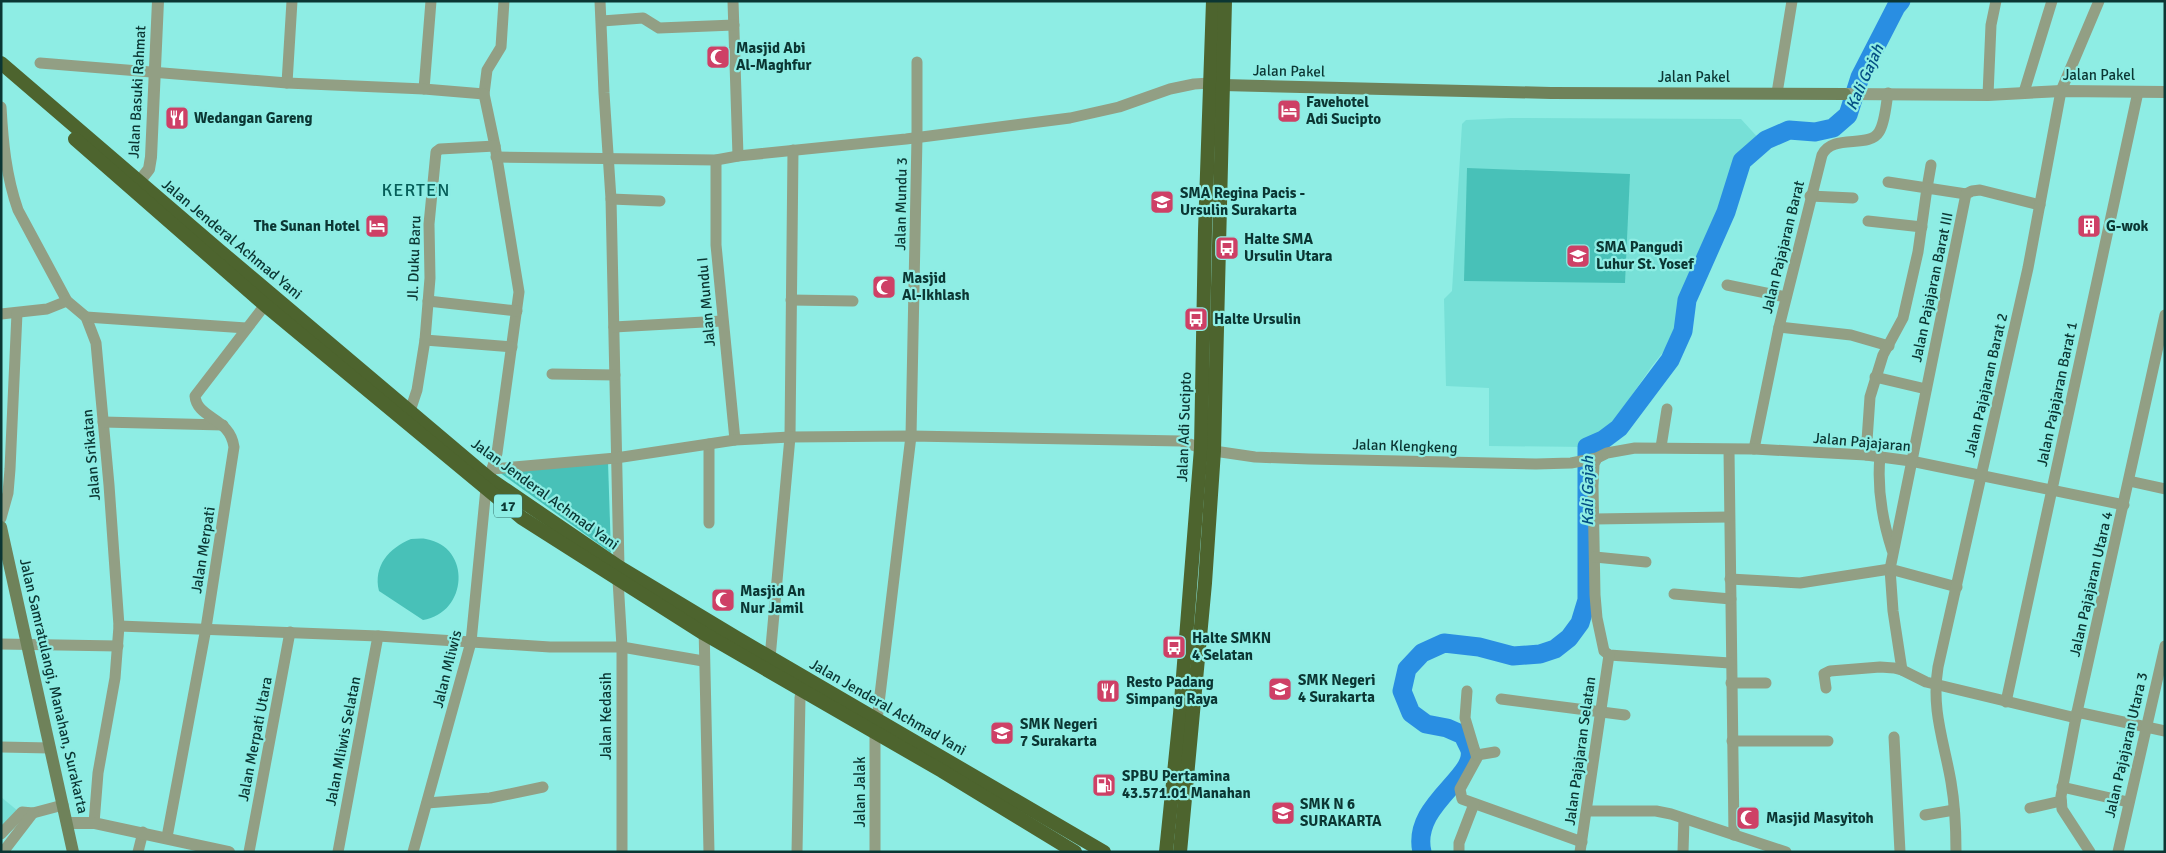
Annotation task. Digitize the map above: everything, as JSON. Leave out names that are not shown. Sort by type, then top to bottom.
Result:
[{"type":"highway","name":"Jalan Adi Sucipto","points":[[1180,852],[1186,715],[1208,450],[1216,84],[1213,1]]},
{"type":"highway","name":"Jalan Adi Sucipto","points":[[1216,84],[1225,1]]},
{"type":"highway","name":"Jalan Jenderal Achmad Yani","points":[[1,63],[183,227],[264,304],[490,478]]},
{"type":"highway","name":"Jalan Jenderal Achmad Yani","points":[[1,75],[136,186]]},
{"type":"highway","name":"Jalan Jenderal Achmad Yani","points":[[183,227],[413,402],[490,478],[522,518],[876,726],[1104,852]]},
{"type":"highway","name":"Jalan Jenderal Achmad Yani","points":[[704,626],[770,658],[802,682]]},
{"type":"highway","name":"Jalan Adi Sucipto","points":[[1166,852],[1186,715]]},
{"type":"highway","name":"Jalan Jenderal Achmad Yani","points":[[876,726],[942,771],[1075,852]]},
{"type":"main road","name":"Jalan Pakel","points":[[1216,84],[1551,93],[1845,94]]},
{"type":"main road","name":"Jalan Samratulangi, Manahan, Surakarta","points":[[1,527],[73,852]]},
{"type":"street","name":"Jalan Basuki Rahmat","points":[[136,186],[150,165],[158,1]]},
{"type":"street","points":[[287,83],[292,1]]},
{"type":"street","points":[[424,89],[432,1]]},
{"type":"street","name":"Jalan Mliwis","points":[[413,852],[471,642],[490,478],[497,453],[517,311],[519,292],[517,277],[496,151],[484,94],[487,70],[501,47],[504,1]]},
{"type":"street","name":"Jalan Kedasih","points":[[600,1],[611,199],[616,375],[616,458],[622,647],[622,852]]},
{"type":"street","points":[[734,1],[738,156]]},
{"type":"street","points":[[1777,93],[1792,1]]},
{"type":"street","points":[[1988,94],[1991,24],[1996,1]]},
{"type":"street","points":[[2024,92],[2052,1]]},
{"type":"street","name":"Jalan Pajajaran Barat 2","points":[[1956,852],[1951,782],[1938,725],[1935,684],[2028,268],[2061,91],[2099,1]]},
{"type":"street","points":[[602,21],[643,18],[659,28],[734,25]]},
{"type":"street","name":"Jalan Mundu 3","points":[[876,726],[911,436],[917,62]]},
{"type":"street","points":[[40,63],[287,83],[424,89],[484,94]]},
{"type":"street","points":[[496,151],[609,158],[716,160],[1070,118],[1118,107],[1170,89],[1194,84],[1216,84]]},
{"type":"street","name":"Jalan Pakel","points":[[1845,94],[1988,94],[2061,91],[2165,92]]},
{"type":"street","name":"Jalan Pajajaran Barat 1","points":[[2006,702],[2138,92]]},
{"type":"street","name":"Jalan Pajajaran Barat","points":[[1754,449],[1786,296],[1810,196],[1824,150],[1837,143],[1875,137],[1880,131],[1888,93]]},
{"type":"street","name":"Jalan Srikatan","points":[[1,107],[5,157],[12,194],[31,236],[67,301],[86,317],[96,343],[119,626],[110,707],[98,773],[94,823]]},
{"type":"street","name":"Jl. Duku Baru","points":[[413,402],[425,340],[430,278],[429,224],[436,152],[440,149],[496,151]]},
{"type":"street","points":[[770,658],[790,437],[793,150]]},
{"type":"street","name":"Jalan Mundu I","points":[[716,160],[715,226],[722,321],[736,440]]},
{"type":"street","points":[[1866,454],[1870,397],[1875,377],[1903,318],[1922,227],[1931,165]]},
{"type":"street","points":[[1888,182],[1966,194]]},
{"type":"street","name":"Jalan Pajajaran Barat III","points":[[1902,670],[1893,611],[1890,569],[1966,194],[1980,190],[2040,204]]},
{"type":"street","points":[[1810,196],[1853,198]]},
{"type":"street","points":[[611,199],[660,201]]},
{"type":"street","points":[[1868,221],[1922,227]]},
{"type":"street","points":[[1727,285],[1786,296]]},
{"type":"street","points":[[791,300],[854,301]]},
{"type":"street","points":[[1,314],[46,309],[67,301]]},
{"type":"street","points":[[428,301],[517,311]]},
{"type":"street","name":"Jalan Merpati","points":[[167,837],[206,628],[234,447],[230,433],[223,425],[200,409],[196,402],[196,396],[264,304]]},
{"type":"street","points":[[1,518],[9,481],[17,313]]},
{"type":"street","name":"Jalan Pajajaran Utara 4","points":[[2090,852],[2062,809],[2062,787],[2076,715],[2165,315]]},
{"type":"street","points":[[86,317],[246,328]]},
{"type":"street","points":[[614,327],[722,321]]},
{"type":"street","points":[[1779,327],[1848,335],[1889,346]]},
{"type":"street","points":[[425,340],[512,347]]},
{"type":"street","points":[[552,374],[616,375]]},
{"type":"street","points":[[1875,377],[1926,389]]},
{"type":"street","points":[[1661,447],[1667,409]]},
{"type":"street","points":[[103,422],[223,425]]},
{"type":"street","name":"Jalan Klengkeng","points":[[490,478],[736,440],[790,437],[911,436],[1180,441],[1230,455],[1441,463],[1536,464],[1579,462],[1596,458]]},
{"type":"street","points":[[709,444],[709,523]]},
{"type":"street","name":"Jalan Pajajaran","points":[[1596,458],[1620,450],[1661,447],[1866,454],[1911,461],[2124,505]]},
{"type":"street","points":[[1729,450],[1730,663],[1734,835]]},
{"type":"street","points":[[1880,456],[1883,522],[1893,551]]},
{"type":"street","points":[[1596,458],[1594,470],[1594,519],[1597,618],[1604,651],[1610,655],[1730,663]]},
{"type":"street","points":[[2129,481],[2165,489]]},
{"type":"street","points":[[1594,519],[1729,517]]},
{"type":"street","points":[[1595,557],[1646,562]]},
{"type":"street","points":[[1730,579],[1800,583],[1890,569],[1957,587]]},
{"type":"street","points":[[1674,594],[1731,599]]},
{"type":"street","points":[[119,626],[378,636],[550,647],[622,647],[703,662]]},
{"type":"street","points":[[704,626],[703,662],[710,852]]},
{"type":"street","name":"Jalan Merpati Utara","points":[[249,852],[290,632]]},
{"type":"street","name":"Jalan Mliwis Selatan","points":[[338,852],[378,636]]},
{"type":"street","points":[[1,644],[118,646]]},
{"type":"street","name":"Jalan Pajajaran Utara 3","points":[[2118,852],[2165,646]]},
{"type":"street","name":"Jalan Pajajaran Selatan","points":[[1581,847],[1610,655]]},
{"type":"street","points":[[1826,688],[1824,674],[1835,670],[1880,666],[1902,670],[1915,678],[2006,702],[2165,731]]},
{"type":"street","points":[[797,852],[802,682]]},
{"type":"street","points":[[1731,683],[1766,683]]},
{"type":"street","points":[[1467,691],[1465,718],[1477,755],[1476,761],[1462,786],[1460,794],[1462,799],[1581,847]]},
{"type":"street","points":[[1501,699],[1625,715]]},
{"type":"street","name":"Jalan Jalak","points":[[875,852],[876,726]]},
{"type":"street","points":[[1894,737],[1900,852]]},
{"type":"street","points":[[1732,741],[1828,741]]},
{"type":"street","points":[[1,747],[50,748]]},
{"type":"street","points":[[1477,755],[1495,752]]},
{"type":"street","points":[[426,802],[490,798],[543,786]]},
{"type":"street","points":[[2062,787],[2128,802]]},
{"type":"street","points":[[2030,808],[2061,801]]},
{"type":"street","points":[[1,834],[22,812],[33,813],[63,804]]},
{"type":"street","points":[[1459,852],[1460,843],[1474,804]]},
{"type":"street","points":[[1925,815],[1954,810]]},
{"type":"street","points":[[1586,811],[1656,811],[1786,852]]},
{"type":"street","points":[[2,852],[33,813]]},
{"type":"street","points":[[1683,852],[1684,819]]},
{"type":"street","points":[[68,823],[94,823],[167,837],[229,852]]},
{"type":"street","points":[[138,852],[143,832]]},
{"type":"shaded area","name":"SMA Pangudi Luhur St. Yosef","points":[[1511,118],[1741,119],[1761,141],[1737,161],[1717,222],[1684,298],[1675,337],[1652,366],[1603,437],[1587,447],[1489,446],[1489,388],[1446,386],[1444,299],[1452,291],[1462,124],[1466,120]]},
{"type":"shaded area","points":[[1467,168],[1630,174],[1625,283],[1464,281]]},
{"type":"shaded area","points":[[608,462],[611,553],[499,472]]},
{"type":"shaded area","points":[[411,539],[426,539],[441,544],[451,554],[457,566],[459,580],[456,593],[449,606],[438,615],[423,620],[379,591],[378,574],[384,559],[396,547]]},
{"type":"shaded area","points":[[1,797],[18,811],[1,830]]},
{"type":"waterway","name":"Kali Gajah","points":[[1422,852],[1421,835],[1426,820],[1434,806],[1463,771],[1469,760],[1470,750],[1463,735],[1447,728],[1426,724],[1411,713],[1402,691],[1407,669],[1422,653],[1444,643],[1479,647],[1513,656],[1540,654],[1555,649],[1569,638],[1580,623],[1587,600],[1587,447],[1603,440],[1619,428],[1670,360],[1683,331],[1687,300],[1726,212],[1742,161],[1766,140],[1789,130],[1815,132],[1833,128],[1848,115],[1860,77],[1896,7],[1901,1]]},
{"type":"place","name":"Masjid Abi Al-Maghfur","points":[[718,57]]},
{"type":"place","name":"Favehotel Adi Sucipto","points":[[1289,111]]},
{"type":"place","name":"Wedangan Gareng","points":[[177,118]]},
{"type":"place","name":"SMA Regina Pacis - Ursulin Surakarta","points":[[1162,202]]},
{"type":"place","name":"The Sunan Hotel","points":[[377,226]]},
{"type":"place","name":"G-wok","points":[[2089,226]]},
{"type":"place","name":"Halte SMA Ursulin Utara","points":[[1227,248]]},
{"type":"place","name":"SMA Pangudi Luhur St. Yosef","points":[[1578,256]]},
{"type":"place","name":"Masjid Al-Ikhlash","points":[[884,287]]},
{"type":"place","name":"Halte Ursulin","points":[[1196,319]]},
{"type":"place","name":"Masjid An Nur Jamil","points":[[723,600]]},
{"type":"place","name":"Halte SMKN 4 Selatan","points":[[1174,647]]},
{"type":"place","name":"SMK Negeri 4 Surakarta","points":[[1280,689]]},
{"type":"place","name":"Resto Padang Simpang Raya","points":[[1108,691]]},
{"type":"place","name":"SMK Negeri 7 Surakarta","points":[[1002,733]]},
{"type":"place","name":"SPBU Pertamina 43.571.01 Manahan","points":[[1104,785]]},
{"type":"place","name":"SMK N 6 SURAKARTA","points":[[1283,813]]},
{"type":"place","name":"Masjid Masyitoh","points":[[1748,818]]},
{"type":"district","name":"KERTEN","points":[[416,190]]}]
